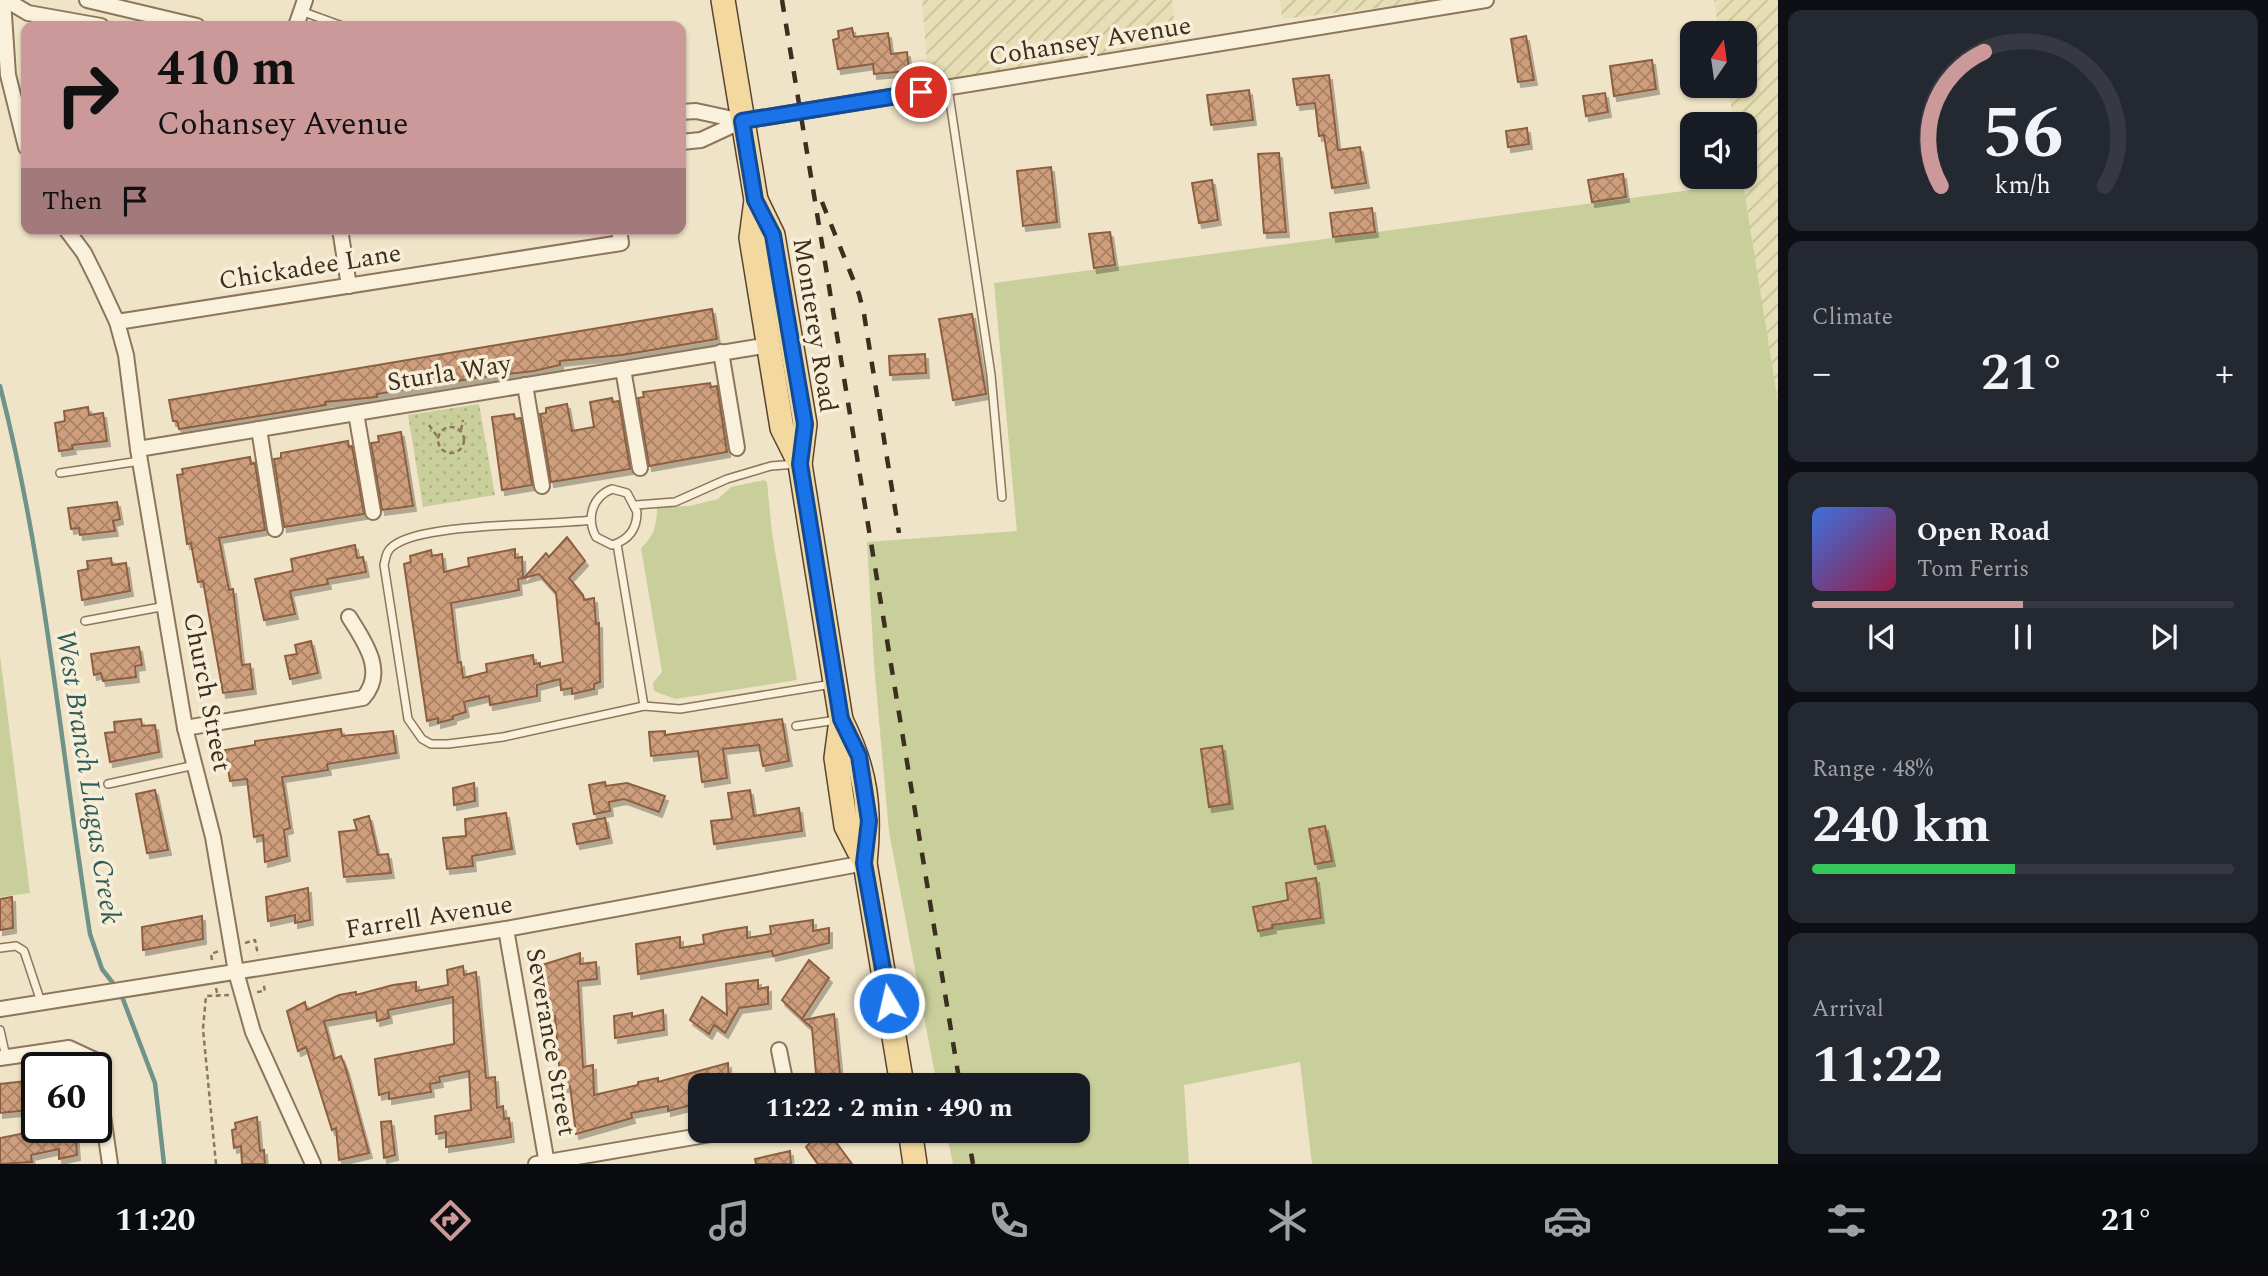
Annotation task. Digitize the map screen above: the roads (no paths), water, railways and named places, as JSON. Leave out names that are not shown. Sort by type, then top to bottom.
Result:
[{"type":"main road","name":"Monterey Road","points":[[723,0],[755,200],[751,238],[782,428],[800,464]]},
{"type":"main road","name":"Monterey Road","points":[[755,200],[773,235],[805,424],[800,464],[841,719],[859,756],[869,821],[864,863],[900,1073]]},
{"type":"main road","points":[[912,1143],[915,1164]]},
{"type":"street","points":[[5,0],[28,13],[73,21]]},
{"type":"street","points":[[5,0],[8,75],[21,127]]},
{"type":"street","points":[[88,0],[176,21]]},
{"type":"street","name":"Cohansey Avenue","points":[[686,142],[701,140],[742,121],[1486,0]]},
{"type":"street","name":"Cohansey Avenue","points":[[686,112],[696,111],[742,121]]},
{"type":"street","name":"Church Street","points":[[70,235],[84,253],[117,322],[133,394],[139,455],[185,728],[213,837],[236,972],[253,1031],[313,1164]]},
{"type":"street","points":[[341,235],[349,286]]},
{"type":"street","name":"Chickadee Lane","points":[[117,322],[621,243],[620,235]]},
{"type":"street","name":"Sturla Way","points":[[139,455],[258,429],[769,345]]},
{"type":"street","points":[[721,352],[737,449]]},
{"type":"street","points":[[623,369],[640,468]]},
{"type":"street","points":[[525,385],[542,486]]},
{"type":"street","points":[[356,413],[373,512]]},
{"type":"street","points":[[258,429],[275,529]]},
{"type":"street","points":[[185,728],[363,698],[371,690],[374,677],[370,650],[349,617]]},
{"type":"street","name":"Farrell Avenue","points":[[0,1009],[506,929],[864,863]]},
{"type":"street","name":"Severance Street","points":[[506,929],[543,1163]]},
{"type":"street","points":[[3,1058],[69,1048],[95,1060],[110,1164]]},
{"type":"street","points":[[779,1050],[784,1073]]},
{"type":"street","points":[[543,1163],[688,1138]]},
{"type":"lane","points":[[303,6],[332,21]]},
{"type":"lane","points":[[948,88],[991,375],[1002,497]]},
{"type":"lane","points":[[60,473],[139,455]]},
{"type":"lane","points":[[636,505],[675,502],[727,480],[771,466],[800,464]]},
{"type":"lane","points":[[612,489],[627,493],[636,505],[634,528],[629,537],[617,544],[603,543],[596,537],[591,520],[595,503],[601,495],[612,489]]},
{"type":"lane","points":[[591,520],[528,523],[415,535],[386,552],[384,565],[408,719],[422,739],[431,744],[448,744],[503,737],[644,706],[680,709],[836,684]]},
{"type":"lane","points":[[617,544],[644,706]]},
{"type":"lane","points":[[85,621],[166,606]]},
{"type":"lane","points":[[796,726],[841,719]]},
{"type":"lane","points":[[108,784],[195,765]]},
{"type":"lane","points":[[0,948],[16,946],[24,951],[41,1003]]},
{"type":"lane","points":[[0,1030],[3,1058]]},
{"type":"waterway","name":"West Branch Llagas Creek","points":[[0,386],[16,453],[41,590],[90,934],[102,969],[116,987]]},
{"type":"waterway","name":"West Branch Llagas Creek","points":[[121,994],[155,1083],[164,1164]]},
{"type":"railway","points":[[782,0],[958,1073]]},
{"type":"railway","points":[[822,202],[859,294],[864,314],[899,533]]},
{"type":"railway","points":[[969,1143],[973,1164]]}]
